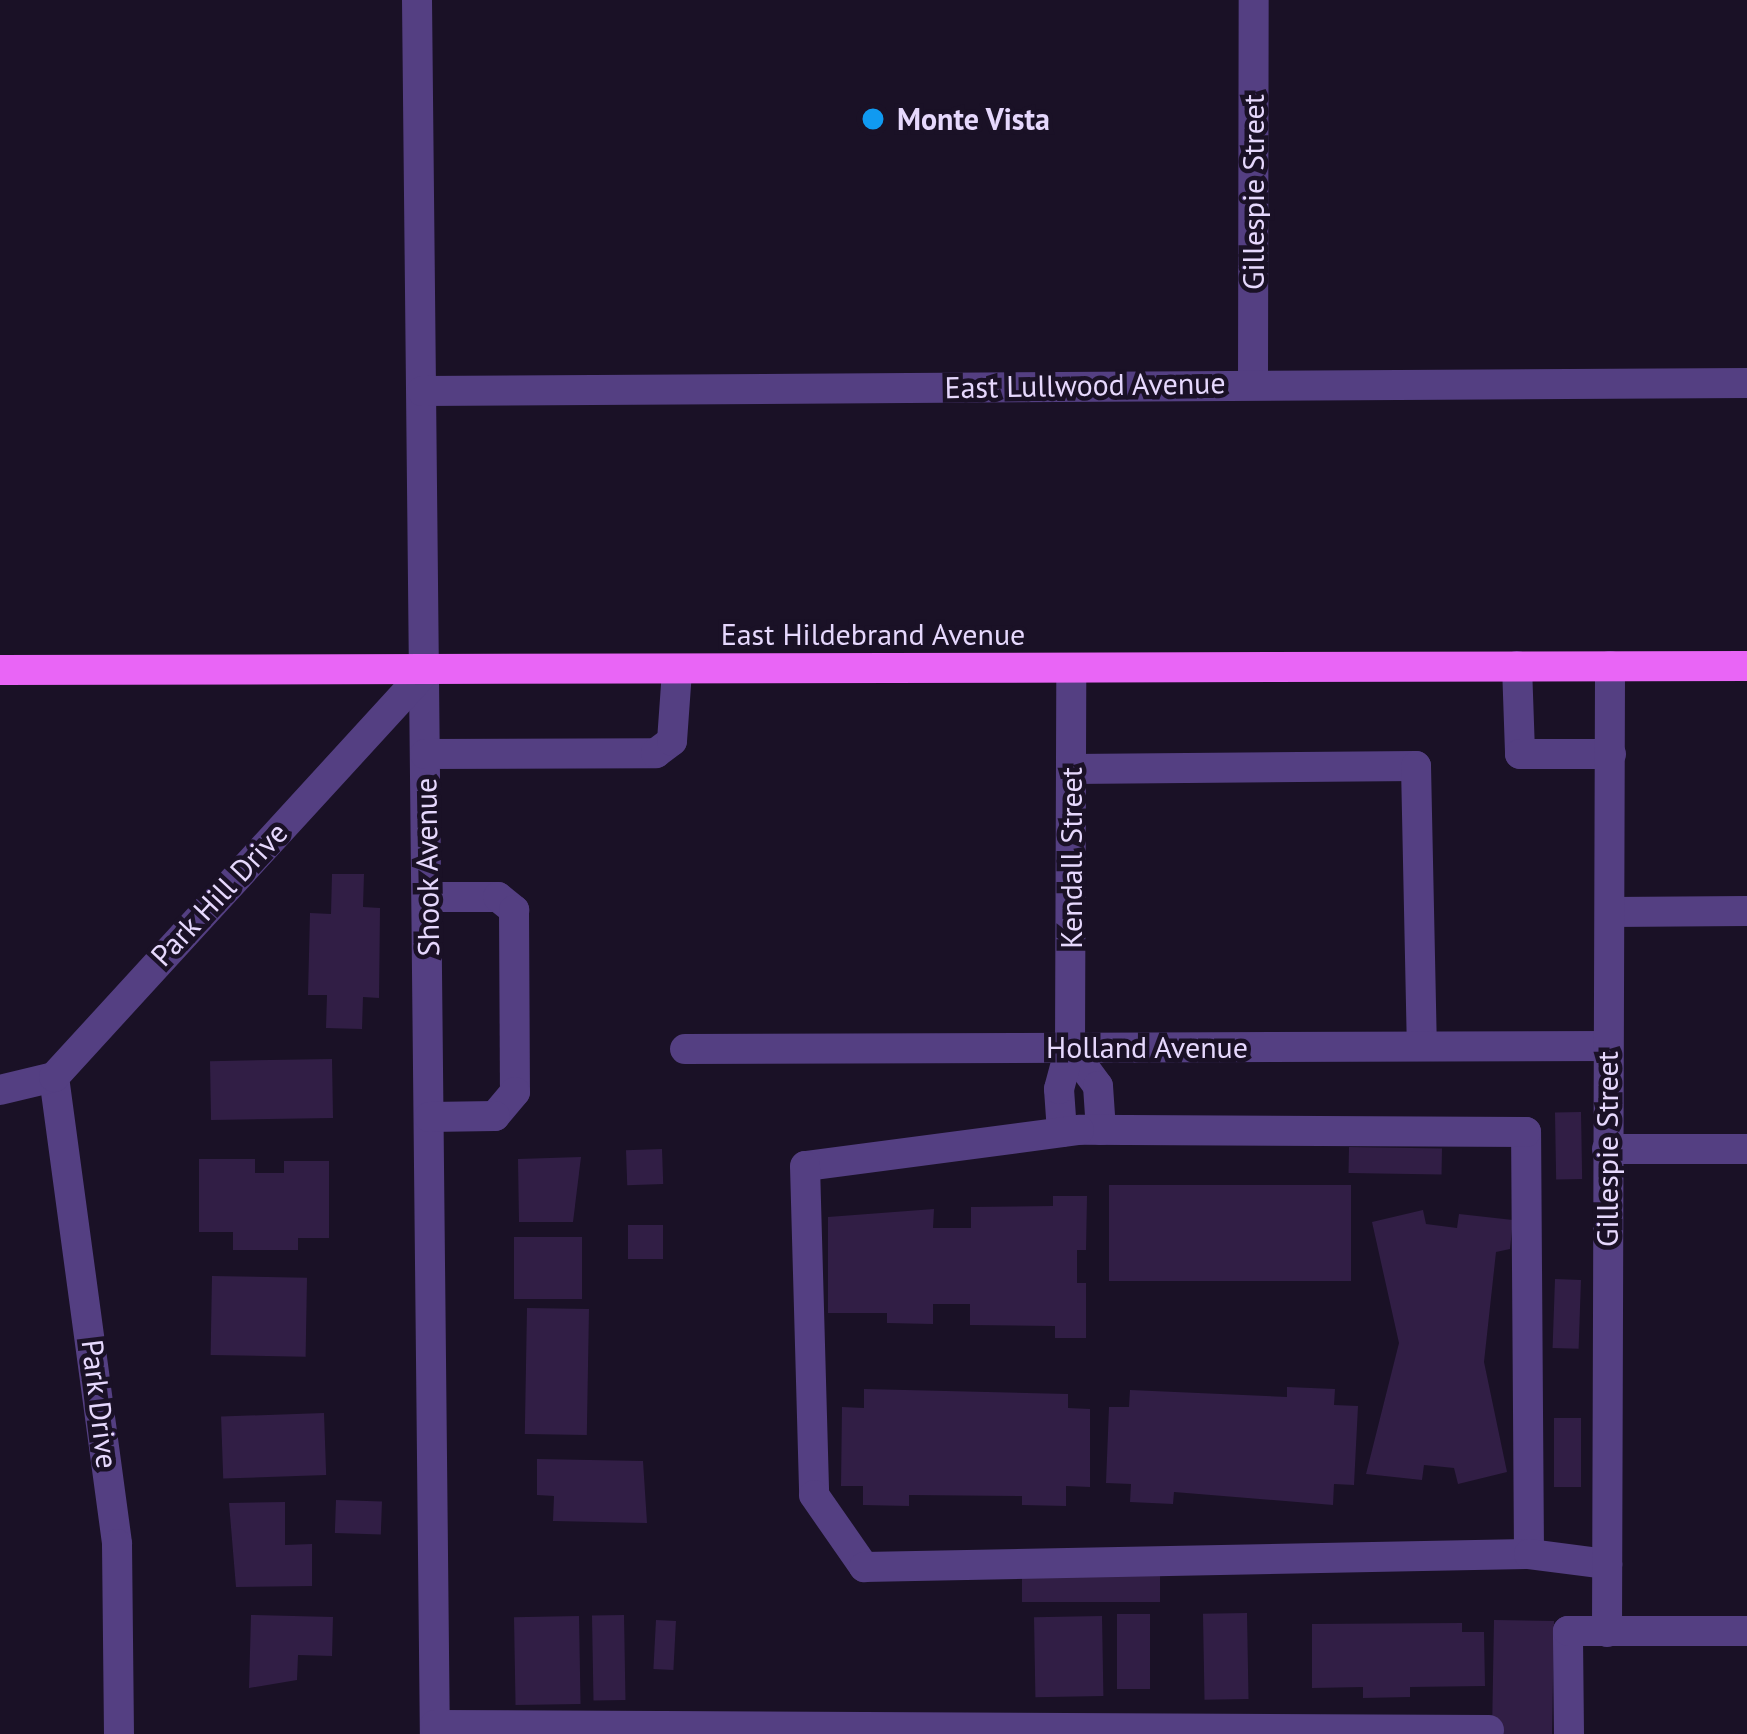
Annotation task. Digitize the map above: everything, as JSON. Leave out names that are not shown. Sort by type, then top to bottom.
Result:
[{"type":"main road","name":"East Hildebrand Avenue","points":[[0,670],[425,673],[1747,666]]},
{"type":"street","name":"Shook Avenue","points":[[417,0],[435,1730]]},
{"type":"street","name":"Gillespie Street","points":[[1253,0],[1253,383]]},
{"type":"street","name":"East Lullwood Avenue","points":[[422,391],[1747,383]]},
{"type":"street","points":[[1517,666],[1520,754],[1611,754]]},
{"type":"street","name":"Gillespie Street","points":[[1607,1632],[1610,666]]},
{"type":"street","name":"Kendall Street","points":[[1062,1132],[1059,1089],[1070,1048],[1071,669]]},
{"type":"street","points":[[425,754],[656,753],[672,741],[677,671]]},
{"type":"street","name":"Park Hill Drive","points":[[54,1077],[425,673]]},
{"type":"street","points":[[1072,769],[1416,766],[1422,1046]]},
{"type":"street","points":[[428,897],[498,897],[514,910],[515,1092],[495,1116],[429,1117]]},
{"type":"street","points":[[1612,912],[1747,911]]},
{"type":"street","name":"Holland Avenue","points":[[686,1049],[1608,1046]]},
{"type":"street","points":[[1070,1048],[1098,1086],[1101,1130]]},
{"type":"street","points":[[0,1090],[54,1077]]},
{"type":"street","name":"Park Drive","points":[[54,1077],[117,1544],[119,1734]]},
{"type":"street","points":[[1529,1555],[1526,1132],[1101,1130],[805,1166],[814,1495],[864,1567],[1529,1555],[1607,1564]]},
{"type":"street","points":[[1607,1149],[1747,1149]]},
{"type":"street","points":[[1569,1734],[1568,1631],[1747,1631]]},
{"type":"street","points":[[435,1730],[1490,1730]]},
{"type":"building","points":[[332,874],[364,874],[363,907],[380,908],[379,998],[363,997],[362,1029],[326,1028],[327,995],[308,995],[310,913],[331,914]]},
{"type":"building","points":[[332,1059],[333,1118],[211,1120],[210,1061]]},
{"type":"building","points":[[1555,1112],[1581,1112],[1582,1179],[1556,1179]]},
{"type":"building","points":[[1349,1147],[1442,1149],[1442,1175],[1349,1173]]},
{"type":"building","points":[[662,1149],[663,1184],[627,1185],[626,1150]]},
{"type":"building","points":[[581,1157],[573,1222],[519,1222],[518,1159]]},
{"type":"building","points":[[199,1159],[255,1159],[255,1173],[284,1173],[284,1161],[329,1161],[329,1238],[298,1238],[298,1250],[233,1250],[233,1232],[199,1232]]},
{"type":"building","points":[[1109,1185],[1351,1185],[1351,1281],[1109,1281]]},
{"type":"building","points":[[1053,1196],[1087,1196],[1086,1250],[1077,1250],[1077,1283],[1086,1283],[1086,1338],[1055,1338],[1055,1326],[970,1325],[970,1304],[933,1304],[933,1324],[887,1323],[887,1313],[828,1313],[828,1217],[934,1209],[933,1228],[971,1228],[971,1207],[1053,1206]]},
{"type":"building","points":[[1423,1210],[1426,1224],[1457,1228],[1459,1214],[1513,1220],[1510,1249],[1496,1252],[1484,1362],[1507,1472],[1458,1484],[1454,1468],[1424,1465],[1422,1480],[1366,1474],[1399,1343],[1372,1222]]},
{"type":"building","points":[[628,1225],[663,1225],[663,1259],[628,1259]]},
{"type":"building","points":[[514,1237],[582,1237],[582,1299],[514,1299]]},
{"type":"building","points":[[212,1276],[307,1278],[306,1357],[211,1355]]},
{"type":"building","points":[[1555,1279],[1581,1280],[1579,1349],[1553,1348]]},
{"type":"building","points":[[527,1308],[589,1309],[587,1435],[525,1434]]},
{"type":"building","points":[[1287,1387],[1335,1389],[1334,1405],[1358,1406],[1354,1485],[1334,1484],[1333,1505],[1174,1492],[1173,1504],[1130,1502],[1131,1484],[1106,1483],[1109,1407],[1129,1407],[1130,1390],[1287,1397]]},
{"type":"building","points":[[864,1389],[1068,1394],[1068,1408],[1090,1409],[1090,1487],[1066,1486],[1066,1506],[1022,1505],[1022,1496],[909,1495],[909,1506],[863,1505],[863,1486],[841,1486],[842,1407],[864,1408]]},
{"type":"building","points":[[324,1413],[326,1475],[223,1479],[221,1417]]},
{"type":"building","points":[[1554,1418],[1581,1418],[1581,1487],[1554,1487]]},
{"type":"building","points":[[537,1459],[643,1461],[647,1523],[553,1521],[554,1496],[537,1495]]},
{"type":"building","points":[[336,1500],[382,1502],[381,1535],[335,1533]]},
{"type":"building","points":[[285,1502],[285,1545],[312,1544],[312,1586],[236,1587],[229,1503]]},
{"type":"building","points":[[1022,1576],[1160,1576],[1160,1602],[1022,1602]]},
{"type":"building","points":[[1247,1613],[1249,1699],[1205,1700],[1203,1614]]},
{"type":"building","points":[[1117,1614],[1150,1614],[1150,1689],[1117,1689]]},
{"type":"building","points":[[251,1615],[333,1617],[332,1656],[298,1655],[297,1680],[249,1688]]},
{"type":"building","points":[[624,1615],[625,1700],[593,1701],[592,1616]]},
{"type":"building","points":[[579,1616],[581,1704],[516,1705],[514,1617]]},
{"type":"building","points":[[1102,1616],[1103,1696],[1035,1697],[1034,1617]]},
{"type":"building","points":[[656,1620],[676,1621],[673,1670],[653,1669]]},
{"type":"building","points":[[1494,1620],[1554,1621],[1552,1734],[1492,1734]]},
{"type":"building","points":[[1462,1623],[1462,1632],[1484,1632],[1485,1686],[1410,1687],[1410,1697],[1363,1698],[1363,1687],[1312,1688],[1312,1624]]},
{"type":"place","name":"Monte Vista","points":[[873,119]]}]
